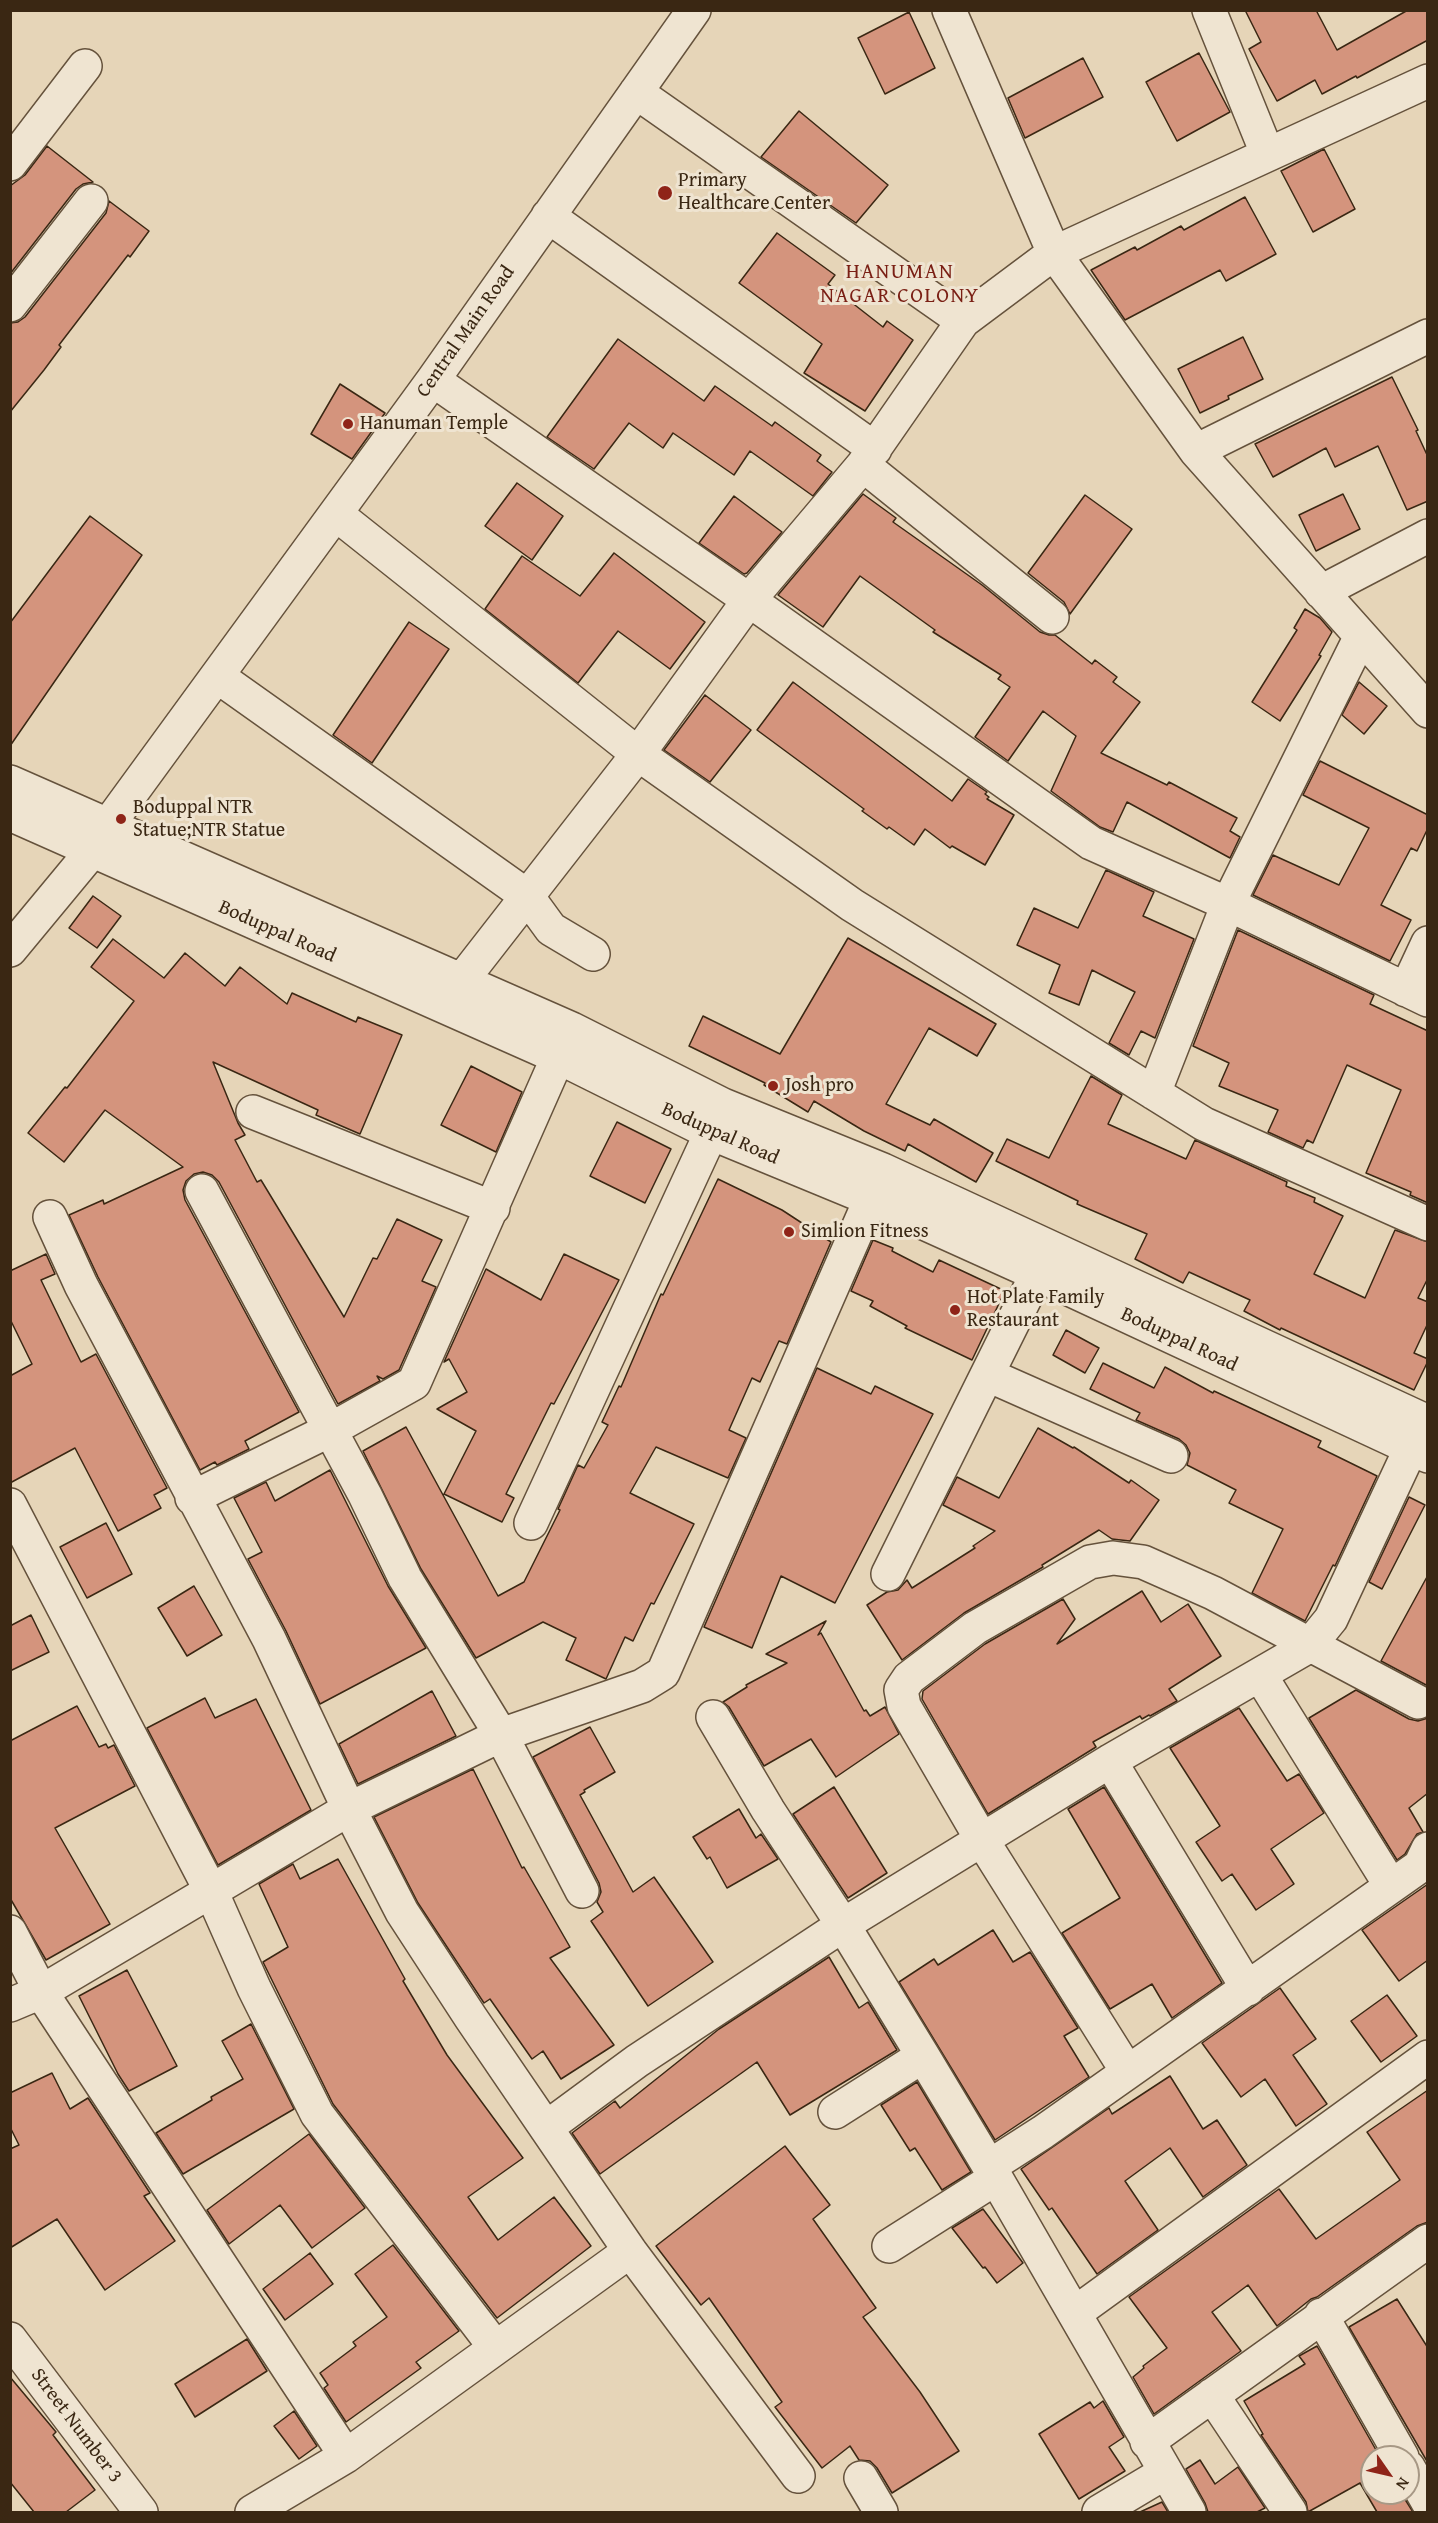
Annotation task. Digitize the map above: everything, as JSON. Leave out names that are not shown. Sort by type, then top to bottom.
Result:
[{"type":"street","name":"Central Main Road","points":[[10,950],[100,838],[336,514],[694,10]]},
{"type":"street","points":[[949,10],[1054,253],[1196,451],[1428,711]]},
{"type":"street","points":[[1209,10],[1267,153]]},
{"type":"street","points":[[10,164],[85,66]]},
{"type":"street","points":[[462,980],[638,754],[749,600],[869,457],[963,321],[1054,253],[1267,153],[1428,81]]},
{"type":"street","points":[[636,92],[963,321]]},
{"type":"street","points":[[10,305],[91,201]]},
{"type":"street","points":[[548,216],[869,457],[1052,617]]},
{"type":"street","points":[[1196,451],[1428,336]]},
{"type":"street","points":[[433,380],[749,600],[1091,843],[1228,904],[1417,995],[1428,943]]},
{"type":"street","points":[[336,514],[638,754],[852,904],[1204,1124],[1428,1224]]},
{"type":"street","points":[[1321,592],[1428,536]]},
{"type":"street","points":[[1154,1093],[1228,904],[1361,636]]},
{"type":"street","points":[[217,676],[527,896],[551,929],[593,954]]},
{"type":"street","name":"Boduppal Road","points":[[10,782],[100,838],[711,1132],[877,1184],[1424,1432]]},
{"type":"street","name":"Boduppal Road","points":[[10,814],[100,838],[462,980],[572,1029],[723,1105],[877,1184],[1037,1274],[1424,1432]]},
{"type":"street","points":[[192,1498],[330,1430],[414,1383],[558,1057]]},
{"type":"street","points":[[253,1112],[493,1208]]},
{"type":"street","points":[[531,1523],[711,1132]]},
{"type":"street","points":[[10,2005],[41,1992],[349,1809],[501,1735],[642,1686],[663,1673],[877,1184]]},
{"type":"street","points":[[202,1191],[330,1430],[405,1578],[501,1735],[582,1891]]},
{"type":"street","points":[[50,1217],[81,1285],[192,1498],[269,1639],[349,1809],[402,1912],[630,2251],[798,2476]]},
{"type":"street","points":[[888,1574],[1037,1274]]},
{"type":"street","points":[[988,1375],[1171,1456]]},
{"type":"street","points":[[546,2128],[638,2061],[843,1925],[1110,1761],[1309,1646],[1331,1618],[1424,1432]]},
{"type":"street","points":[[10,1505],[211,1891],[254,1989],[317,2114],[495,2347]]},
{"type":"street","points":[[1128,2071],[982,1840],[904,1706],[901,1690],[909,1678],[975,1628],[1090,1562],[1113,1558],[1143,1562],[1213,1593],[1418,1702]]},
{"type":"street","points":[[1260,1675],[1390,1886]]},
{"type":"street","points":[[713,1717],[768,1810],[843,1925],[993,2172],[1189,2512]]},
{"type":"street","points":[[1110,1761],[1248,1989]]},
{"type":"street","points":[[889,2246],[1128,2071],[1228,2000],[1248,1989],[1420,1866],[1428,1849]]},
{"type":"street","points":[[10,1932],[41,1992],[346,2456]]},
{"type":"street","points":[[835,2112],[923,2056]]},
{"type":"street","points":[[1075,2313],[1428,2057]]},
{"type":"street","points":[[1147,2442],[1321,2315],[1428,2241]]},
{"type":"street","points":[[252,2512],[346,2456],[630,2251]]},
{"type":"street","points":[[1321,2315],[1395,2445]]},
{"type":"street","name":"Street Number 3","points":[[10,2339],[141,2512]]},
{"type":"street","points":[[1212,2395],[1290,2512]]},
{"type":"street","points":[[1099,2512],[1166,2472]]},
{"type":"street","points":[[861,2478],[881,2512]]},
{"type":"street","points":[[1420,2488],[1428,2502]]},
{"type":"building","points":[[1245,10],[1316,10],[1337,50],[1408,10],[1428,10],[1428,40],[1322,94],[1315,80],[1277,101],[1249,49],[1261,42]]},
{"type":"building","points":[[909,12],[935,68],[885,94],[858,38]]},
{"type":"building","points":[[1199,53],[1230,112],[1177,141],[1146,82]]},
{"type":"building","points":[[1083,58],[1103,97],[1025,138],[1008,98]]},
{"type":"building","points":[[799,111],[888,185],[856,223],[761,157]]},
{"type":"building","points":[[47,146],[93,182],[83,184],[76,189],[10,274],[10,186],[25,175]]},
{"type":"building","points":[[1324,149],[1355,209],[1313,232],[1281,171]]},
{"type":"building","points":[[1245,197],[1276,254],[1226,281],[1220,270],[1125,320],[1091,270],[1135,247],[1137,250],[1181,226],[1184,230]]},
{"type":"building","points":[[109,201],[149,231],[130,257],[128,255],[59,345],[61,347],[44,370],[10,412],[10,323],[18,322],[25,317],[106,213]]},
{"type":"building","points":[[777,233],[835,275],[828,284],[883,327],[887,321],[913,340],[865,411],[804,373],[822,344],[739,283]]},
{"type":"building","points":[[1243,337],[1263,379],[1200,413],[1178,369]]},
{"type":"building","points":[[618,339],[704,401],[715,386],[772,426],[775,422],[821,455],[817,461],[832,472],[813,496],[750,451],[734,475],[673,433],[663,448],[629,423],[594,469],[547,437]]},
{"type":"building","points":[[1392,377],[1418,430],[1416,431],[1428,457],[1428,501],[1407,510],[1378,446],[1335,467],[1326,448],[1273,477],[1255,444]]},
{"type":"building","name":"Hanuman Temple","points":[[340,384],[385,413],[352,459],[311,434]]},
{"type":"building","points":[[517,483],[563,516],[532,560],[485,526]]},
{"type":"building","points":[[863,494],[896,518],[893,522],[982,585],[1040,632],[1055,635],[1092,664],[1095,660],[1117,677],[1113,682],[1140,702],[1101,753],[1167,785],[1169,782],[1237,818],[1230,831],[1240,837],[1230,858],[1127,802],[1113,832],[1100,827],[1051,791],[1076,736],[1043,711],[1008,761],[975,737],[1010,687],[998,679],[1001,675],[933,632],[935,630],[860,576],[823,627],[778,595]]},
{"type":"building","points":[[1343,494],[1360,529],[1316,551],[1299,515]]},
{"type":"building","points":[[1085,495],[1132,529],[1070,614],[1064,602],[1028,573]]},
{"type":"building","points":[[734,496],[782,532],[744,574],[699,543]]},
{"type":"building","points":[[90,516],[142,555],[10,746],[10,623]]},
{"type":"building","points":[[614,553],[705,622],[670,669],[618,631],[578,683],[485,609],[522,556],[580,596]]},
{"type":"building","points":[[1305,609],[1320,618],[1332,632],[1319,655],[1321,656],[1280,721],[1252,702],[1297,630],[1294,628]]},
{"type":"building","points":[[409,622],[449,649],[372,763],[333,735]]},
{"type":"building","points":[[793,682],[952,801],[968,779],[987,792],[985,794],[989,797],[987,799],[1014,815],[985,865],[952,846],[950,848],[925,829],[914,845],[862,811],[864,809],[757,730]]},
{"type":"building","points":[[1359,682],[1387,706],[1364,734],[1342,715]]},
{"type":"building","points":[[705,695],[751,730],[710,782],[664,750]]},
{"type":"building","points":[[1320,761],[1428,815],[1428,828],[1417,851],[1411,848],[1381,905],[1411,920],[1390,961],[1253,895],[1273,855],[1339,885],[1369,828],[1303,795]]},
{"type":"building","points":[[1106,870],[1154,892],[1143,916],[1194,939],[1155,1038],[1141,1031],[1129,1055],[1109,1043],[1135,992],[1092,970],[1079,1005],[1049,993],[1060,965],[1017,945],[1034,908],[1078,928]]},
{"type":"building","points":[[93,896],[121,916],[97,948],[69,928]]},
{"type":"building","points":[[1238,930],[1374,995],[1370,1004],[1428,1031],[1428,1203],[1410,1195],[1411,1192],[1366,1173],[1401,1090],[1347,1065],[1313,1143],[1307,1140],[1303,1148],[1268,1132],[1278,1110],[1219,1086],[1229,1063],[1193,1046]]},
{"type":"building","points":[[848,938],[996,1024],[977,1056],[929,1028],[886,1104],[930,1125],[934,1119],[993,1153],[976,1182],[908,1144],[905,1151],[864,1131],[814,1101],[808,1112],[764,1085],[765,1083],[689,1046],[703,1016],[780,1054]]},
{"type":"building","points":[[113,939],[164,978],[185,953],[225,986],[240,967],[287,1004],[292,993],[356,1022],[358,1017],[402,1035],[360,1134],[316,1115],[318,1110],[213,1062],[245,1135],[235,1140],[257,1182],[261,1180],[344,1317],[373,1258],[377,1259],[397,1219],[442,1240],[422,1281],[436,1287],[399,1370],[383,1379],[377,1376],[380,1381],[338,1404],[219,1182],[212,1175],[203,1172],[194,1174],[186,1181],[183,1190],[185,1200],[299,1412],[245,1441],[249,1449],[217,1465],[215,1462],[200,1470],[98,1277],[69,1215],[103,1200],[104,1204],[183,1167],[105,1110],[64,1162],[28,1133],[65,1087],[67,1088],[134,1001],[91,967]]},
{"type":"building","points":[[471,1066],[522,1092],[496,1152],[441,1125]]},
{"type":"building","points":[[1091,1076],[1122,1095],[1108,1124],[1186,1159],[1195,1140],[1287,1182],[1286,1186],[1315,1198],[1314,1202],[1343,1216],[1314,1274],[1365,1298],[1395,1230],[1428,1242],[1428,1278],[1418,1298],[1428,1302],[1428,1323],[1414,1353],[1428,1361],[1414,1390],[1281,1328],[1280,1330],[1244,1311],[1250,1300],[1189,1272],[1183,1283],[1135,1259],[1147,1234],[1077,1204],[1078,1201],[996,1161],[1007,1139],[1049,1158]]},
{"type":"building","points":[[617,1122],[671,1149],[645,1203],[590,1176]]},
{"type":"building","points":[[718,1179],[782,1210],[831,1242],[787,1344],[779,1341],[760,1382],[752,1378],[729,1430],[746,1438],[728,1478],[656,1447],[630,1493],[694,1524],[633,1641],[625,1637],[606,1679],[566,1660],[576,1638],[543,1622],[476,1658],[421,1569],[363,1451],[406,1427],[498,1596],[524,1582],[560,1510],[558,1509],[578,1465],[584,1468],[608,1425],[602,1422],[619,1386],[621,1387],[661,1294],[663,1295]]},
{"type":"building","points":[[873,1240],[893,1248],[892,1251],[933,1272],[939,1260],[1005,1291],[972,1360],[905,1328],[907,1326],[870,1306],[873,1301],[851,1291]]},
{"type":"building","points":[[46,1254],[55,1274],[41,1280],[81,1362],[96,1354],[167,1488],[154,1495],[161,1508],[118,1531],[75,1448],[10,1483],[10,1376],[32,1364],[10,1319],[10,1271]]},
{"type":"building","points":[[564,1254],[619,1280],[554,1404],[551,1403],[506,1494],[514,1498],[502,1522],[444,1494],[476,1431],[437,1409],[467,1392],[449,1359],[444,1362],[486,1269],[541,1300]]},
{"type":"building","points":[[1066,1330],[1099,1348],[1085,1373],[1053,1355]]},
{"type":"building","points":[[1103,1363],[1154,1388],[1165,1367],[1213,1393],[1214,1391],[1321,1441],[1318,1447],[1377,1476],[1335,1566],[1333,1565],[1305,1621],[1252,1593],[1283,1529],[1229,1503],[1236,1490],[1187,1465],[1190,1453],[1179,1439],[1136,1420],[1140,1413],[1090,1389]]},
{"type":"building","points":[[817,1368],[871,1394],[875,1386],[933,1414],[835,1603],[781,1576],[752,1648],[704,1627]]},
{"type":"building","points":[[1038,1428],[1074,1447],[1129,1483],[1131,1480],[1159,1500],[1130,1541],[1112,1539],[1099,1530],[1042,1565],[1043,1567],[964,1613],[902,1660],[867,1605],[887,1592],[898,1590],[907,1580],[912,1588],[975,1548],[973,1546],[995,1531],[943,1505],[957,1477],[999,1498]]},
{"type":"building","points":[[330,1470],[388,1586],[426,1648],[320,1704],[286,1631],[248,1559],[262,1552],[234,1498],[266,1482],[275,1501]]},
{"type":"building","points":[[1409,1497],[1425,1505],[1382,1589],[1369,1582]]},
{"type":"building","points":[[106,1523],[132,1574],[87,1598],[60,1547]]},
{"type":"building","points":[[1428,1575],[1428,1686],[1381,1661]]},
{"type":"building","points":[[194,1586],[222,1635],[187,1656],[158,1608]]},
{"type":"building","points":[[1142,1591],[1161,1622],[1188,1604],[1221,1656],[1169,1689],[1177,1701],[1150,1716],[1142,1719],[1140,1716],[1093,1742],[1096,1747],[988,1814],[922,1699],[923,1691],[985,1644],[1063,1599],[1075,1619],[1057,1644]]},
{"type":"building","points":[[31,1615],[49,1652],[10,1671],[10,1626]]},
{"type":"building","points":[[826,1621],[818,1635],[821,1633],[864,1711],[866,1710],[870,1716],[885,1707],[899,1734],[836,1777],[811,1739],[764,1766],[729,1707],[723,1702],[747,1687],[746,1685],[787,1663],[766,1654]]},
{"type":"building","points":[[1356,1690],[1409,1719],[1418,1721],[1428,1718],[1428,1793],[1409,1808],[1423,1832],[1417,1834],[1405,1854],[1397,1860],[1309,1718]]},
{"type":"building","points":[[432,1691],[456,1736],[358,1784],[339,1744]]},
{"type":"building","points":[[205,1698],[215,1718],[256,1699],[311,1810],[218,1865],[147,1728]]},
{"type":"building","points":[[77,1706],[99,1747],[106,1744],[108,1748],[114,1745],[135,1786],[55,1828],[110,1924],[46,1960],[10,1898],[10,1741]]},
{"type":"building","points":[[1239,1708],[1287,1781],[1299,1774],[1324,1813],[1271,1849],[1294,1884],[1256,1910],[1232,1874],[1222,1881],[1196,1842],[1220,1826],[1170,1748]]},
{"type":"building","points":[[590,1727],[615,1772],[584,1790],[585,1792],[580,1795],[633,1892],[654,1877],[713,1962],[648,2006],[591,1921],[603,1912],[597,1902],[601,1892],[599,1883],[533,1757]]},
{"type":"building","points":[[473,1769],[522,1868],[524,1867],[570,1947],[550,1958],[614,2045],[561,2079],[543,2051],[532,2059],[490,1999],[484,2003],[418,1903],[374,1817]]},
{"type":"building","points":[[834,1787],[887,1873],[848,1898],[793,1814]]},
{"type":"building","points":[[1104,1787],[1222,1983],[1172,2018],[1152,1984],[1110,2009],[1062,1933],[1120,1898],[1068,1809]]},
{"type":"building","points":[[739,1809],[756,1838],[761,1834],[778,1859],[727,1888],[710,1857],[707,1859],[693,1837]]},
{"type":"building","points":[[338,1859],[405,1979],[403,1981],[447,2055],[523,2158],[468,2197],[498,2240],[554,2197],[591,2246],[497,2318],[333,2104],[263,1962],[288,1947],[259,1884],[293,1864],[300,1879]]},
{"type":"building","points":[[1428,1884],[1428,1960],[1399,1981],[1362,1930]]},
{"type":"building","points":[[993,1930],[1013,1962],[1030,1952],[1078,2028],[1064,2036],[1089,2077],[995,2140],[899,1982],[934,1959],[938,1965]]},
{"type":"building","points":[[829,1957],[859,2008],[868,2002],[897,2050],[790,2115],[757,2062],[600,2174],[572,2133],[615,2101],[620,2108],[719,2029]]},
{"type":"building","points":[[127,1970],[177,2066],[129,2091],[118,2074],[79,1996]]},
{"type":"building","points":[[1280,1988],[1316,2039],[1293,2055],[1327,2104],[1296,2126],[1265,2079],[1241,2097],[1202,2043]]},
{"type":"building","points":[[1387,1995],[1417,2036],[1381,2062],[1351,2021]]},
{"type":"building","points":[[251,2024],[294,2109],[183,2174],[156,2133],[243,2079],[222,2041]]},
{"type":"building","points":[[52,2073],[70,2109],[88,2098],[150,2193],[144,2196],[175,2241],[105,2290],[57,2219],[10,2248],[10,2149],[19,2145],[10,2127],[10,2093]]},
{"type":"building","points":[[1170,2076],[1203,2129],[1217,2120],[1247,2165],[1203,2197],[1170,2148],[1125,2181],[1158,2230],[1097,2274],[1052,2208],[1049,2210],[1021,2169],[1109,2108],[1112,2114]]},
{"type":"building","points":[[917,2082],[971,2172],[942,2190],[915,2148],[910,2151],[881,2105]]},
{"type":"building","points":[[1428,2090],[1428,2222],[1417,2226],[1311,2299],[1277,2326],[1248,2285],[1212,2312],[1241,2351],[1154,2414],[1133,2377],[1144,2368],[1143,2366],[1167,2348],[1129,2297],[1279,2189],[1316,2239],[1400,2180],[1367,2132]]},
{"type":"building","points":[[309,2134],[365,2208],[312,2248],[280,2205],[229,2244],[207,2210]]},
{"type":"building","points":[[785,2146],[830,2205],[813,2219],[876,2308],[863,2317],[920,2392],[959,2451],[892,2493],[877,2468],[870,2461],[859,2460],[850,2446],[822,2468],[775,2407],[782,2402],[709,2298],[701,2305],[656,2246]]},
{"type":"building","points":[[983,2209],[1023,2263],[997,2283],[952,2228]]},
{"type":"building","points":[[393,2245],[459,2331],[416,2362],[421,2368],[346,2422],[324,2388],[328,2385],[320,2373],[356,2346],[353,2342],[387,2317],[355,2274]]},
{"type":"building","points":[[310,2253],[333,2284],[285,2320],[263,2289]]},
{"type":"building","points":[[1397,2299],[1428,2348],[1428,2463],[1420,2445],[1418,2445],[1349,2327]]},
{"type":"building","points":[[247,2339],[267,2371],[195,2417],[175,2384]]},
{"type":"building","points":[[1317,2346],[1373,2445],[1360,2445],[1360,2483],[1308,2512],[1306,2502],[1261,2435],[1263,2434],[1244,2401],[1305,2364],[1299,2356]]},
{"type":"building","points":[[10,2377],[56,2432],[53,2435],[95,2490],[66,2512],[34,2512],[10,2482]]},
{"type":"building","points":[[1103,2401],[1124,2437],[1109,2447],[1125,2471],[1079,2499],[1039,2434],[1090,2402],[1094,2408]]},
{"type":"building","points":[[294,2411],[317,2446],[299,2459],[274,2426]]},
{"type":"building","points":[[1200,2460],[1215,2484],[1238,2467],[1265,2508],[1257,2512],[1208,2512],[1186,2469]]},
{"type":"building","points":[[1162,2502],[1168,2512],[1140,2512]]},
{"type":"building","points":[[1373,2505],[1409,2505],[1413,2512],[1377,2512]]},
{"type":"place","name":"Primary Healthcare Center","points":[[665,193]]},
{"type":"place","name":"Hanuman Temple","points":[[348,424]]},
{"type":"place","name":"Boduppal NTR Statue;NTR Statue","points":[[121,819]]},
{"type":"place","name":"Josh pro","points":[[773,1086]]},
{"type":"place","name":"Simlion Fitness","points":[[789,1232]]},
{"type":"place","name":"Hot Plate Family Restaurant","points":[[955,1310]]},
{"type":"district","name":"HANUMAN NAGAR COLONY","points":[[900,285]]}]
